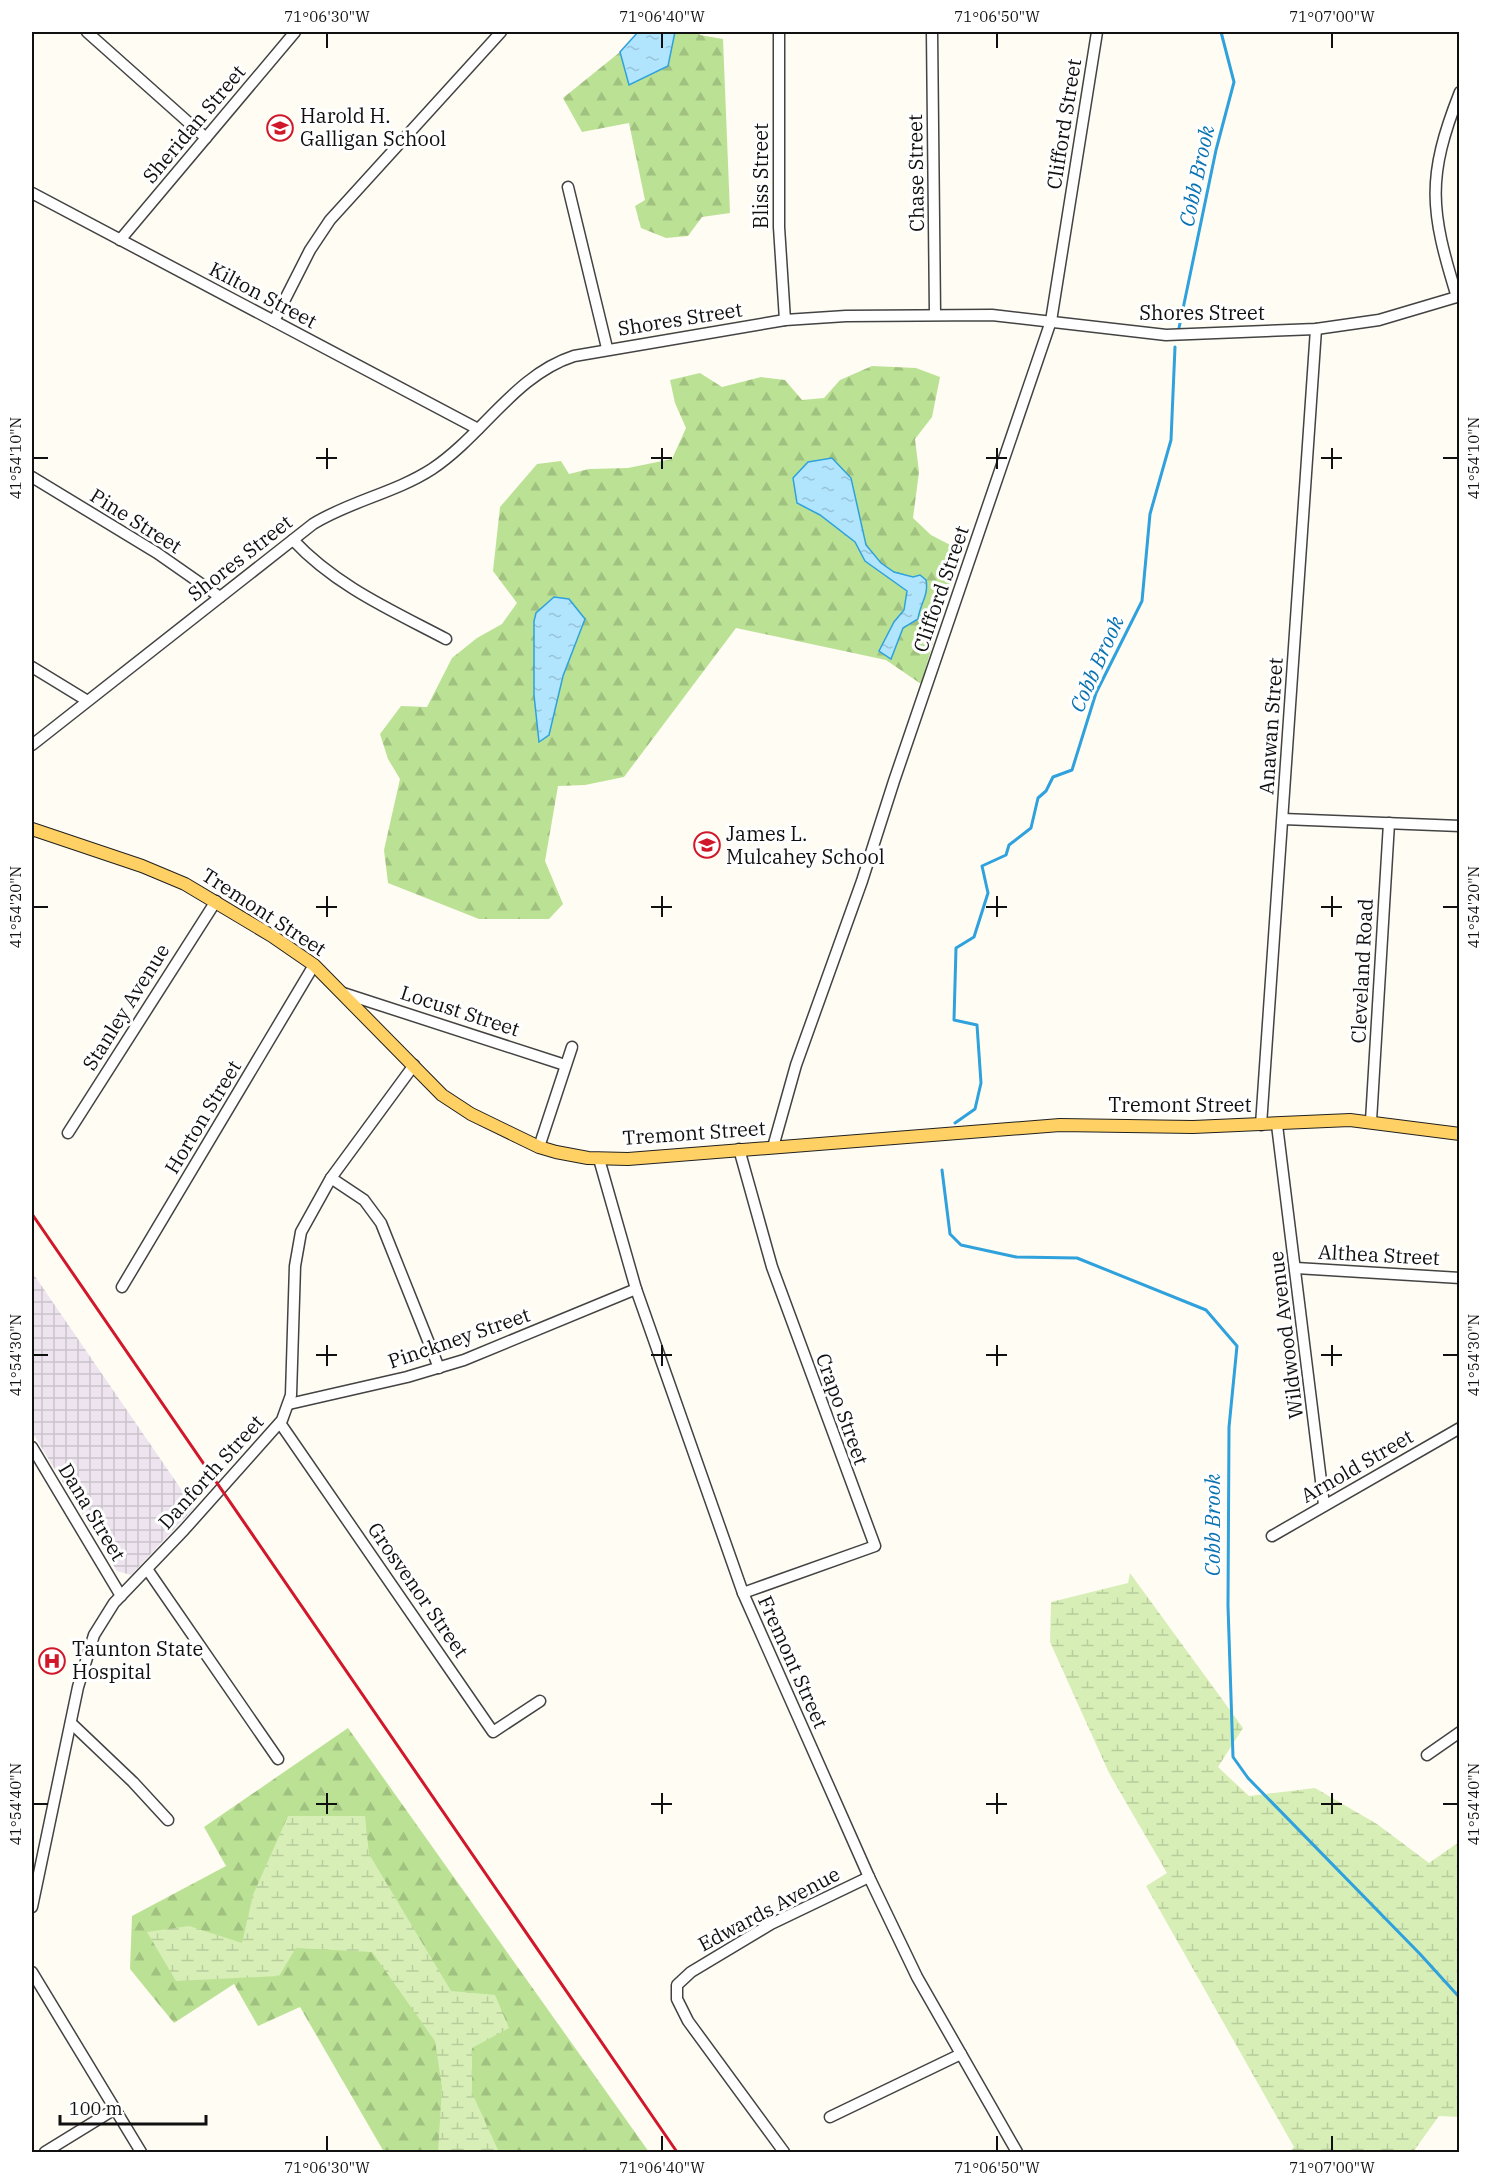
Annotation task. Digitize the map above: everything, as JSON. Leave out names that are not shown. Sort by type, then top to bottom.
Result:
[{"type":"main road","name":"Tremont Street","points":[[32,829],[142,866],[185,884],[216,901],[314,965],[391,1045],[456,1106],[539,1147],[599,1159],[1031,1126],[1277,1125],[1371,1121],[1460,1134]]},
{"type":"street","points":[[87,32],[206,138]]},
{"type":"street","name":"Sheridan Street","points":[[120,240],[295,32]]},
{"type":"street","points":[[274,321],[310,250],[330,220],[501,32]]},
{"type":"street","name":"Bliss Street","points":[[779,32],[779,228],[785,320]]},
{"type":"street","name":"Chase Street","points":[[932,32],[935,314]]},
{"type":"street","name":"Clifford Street","points":[[773,1147],[796,1065],[862,881],[1051,321],[1097,32]]},
{"type":"street","points":[[1458,297],[1438,234],[1435,194],[1439,151],[1460,92]]},
{"type":"street","points":[[568,187],[608,348]]},
{"type":"street","name":"Kilton Street","points":[[32,193],[478,429]]},
{"type":"street","name":"Shores Street","points":[[32,745],[86,700],[293,540],[334,511],[404,485],[425,473],[450,456],[528,381],[546,368],[574,356],[608,348],[785,320],[935,314],[992,315],[1166,334],[1316,329],[1368,322],[1458,297]]},
{"type":"street","name":"Anawan Street","points":[[1261,1125],[1316,329]]},
{"type":"street","name":"Pine Street","points":[[32,477],[157,553],[220,597]]},
{"type":"street","points":[[293,540],[313,561],[354,591],[446,639]]},
{"type":"street","points":[[32,667],[86,700]]},
{"type":"street","points":[[1283,819],[1460,826]]},
{"type":"street","name":"Cleveland Road","points":[[1371,1121],[1389,823]]},
{"type":"street","name":"Stanley Avenue","points":[[68,1133],[216,901]]},
{"type":"street","name":"Horton Street","points":[[122,1287],[314,965]]},
{"type":"street","name":"Locust Street","points":[[343,993],[565,1065]]},
{"type":"street","points":[[539,1147],[572,1047]]},
{"type":"street","name":"Danforth Street","points":[[32,1907],[81,1674],[94,1635],[121,1596],[280,1423],[289,1404],[297,1248],[308,1217],[331,1178],[414,1065]]},
{"type":"street","name":"Wildwood Avenue","points":[[1277,1125],[1324,1505]]},
{"type":"street","name":"Crapo Street","points":[[739,1149],[772,1267],[876,1546],[743,1593]]},
{"type":"street","name":"Fremont Street","points":[[599,1159],[636,1289],[743,1593],[869,1877],[917,1977],[1017,2152]]},
{"type":"street","points":[[331,1178],[364,1200],[381,1222],[439,1368]]},
{"type":"street","name":"Althea Street","points":[[1296,1268],[1460,1278]]},
{"type":"street","name":"Pinckney Street","points":[[289,1404],[439,1368],[498,1347],[636,1289]]},
{"type":"street","name":"Grosvenor Street","points":[[280,1423],[493,1732],[540,1701]]},
{"type":"street","name":"Arnold Street","points":[[1272,1536],[1460,1428]]},
{"type":"street","name":"Dana Street","points":[[32,1446],[121,1596]]},
{"type":"street","points":[[147,1569],[278,1759]]},
{"type":"street","points":[[71,1723],[139,1788],[168,1820]]},
{"type":"street","points":[[1427,1755],[1460,1732]]},
{"type":"street","name":"Edwards Avenue","points":[[783,2152],[688,2021],[677,1999],[677,1985],[691,1972],[771,1924],[869,1877]]},
{"type":"street","points":[[32,1972],[141,2152]]},
{"type":"street","points":[[830,2116],[962,2054]]},
{"type":"street","points":[[45,2152],[115,2109]]},
{"type":"shaded area","points":[[32,1272],[194,1508],[131,1575],[117,1571],[32,1432]]},
{"type":"green space","points":[[675,32],[698,32],[700,35],[723,39],[730,213],[702,217],[688,236],[666,238],[641,228],[635,206],[645,200],[629,123],[582,132],[563,98],[620,52],[629,84],[668,66]]},
{"type":"green space","points":[[872,366],[916,368],[940,377],[932,417],[915,439],[919,472],[913,518],[931,535],[960,550],[921,684],[886,660],[736,628],[624,777],[585,785],[558,786],[545,861],[563,904],[549,919],[479,919],[388,883],[384,850],[400,779],[388,759],[380,734],[401,706],[427,707],[452,658],[477,638],[502,624],[517,603],[493,571],[500,507],[537,464],[561,461],[569,474],[589,469],[628,468],[672,459],[686,428],[675,403],[670,380],[700,373],[722,387],[761,377],[785,380],[802,400],[824,398],[840,380]]},
{"type":"green space","points":[[1130,1573],[1243,1728],[1218,1767],[1249,1796],[1315,1788],[1377,1824],[1429,1863],[1459,1842],[1459,2117],[1439,2116],[1413,2152],[1290,2152],[1294,2147],[1146,1886],[1167,1873],[1109,1773],[1050,1642],[1051,1602],[1128,1583]]},
{"type":"green space","points":[[348,1728],[649,2152],[384,2152],[300,2007],[258,2026],[234,1984],[174,2023],[130,1969],[132,1916],[226,1866],[204,1827]]},
{"type":"green space","points":[[288,1816],[365,1816],[369,1854],[451,1991],[495,1995],[509,2028],[472,2048],[472,2093],[499,2152],[438,2152],[442,2087],[435,2041],[372,1952],[296,1948],[279,1976],[176,1981],[147,1932],[189,1926],[242,1943],[253,1895]]},
{"type":"water","points":[[638,32],[675,32],[668,66],[629,85],[620,52]]},
{"type":"water","points":[[832,458],[851,478],[866,545],[881,563],[894,572],[913,577],[920,575],[926,580],[926,590],[918,619],[903,628],[891,659],[879,651],[894,622],[904,610],[907,591],[865,561],[855,542],[820,515],[797,503],[793,478],[808,462]]},
{"type":"water","points":[[554,597],[569,599],[585,619],[563,676],[549,735],[539,742],[534,695],[534,621],[536,613]]},
{"type":"waterway","name":"Cobb Brook","points":[[1179,328],[1216,150],[1234,82],[1221,32]]},
{"type":"waterway","name":"Cobb Brook","points":[[955,1123],[975,1109],[981,1083],[977,1025],[954,1020],[956,948],[974,937],[988,893],[982,866],[1006,855],[1009,845],[1031,828],[1038,798],[1046,791],[1053,777],[1072,770],[1096,693],[1142,601],[1150,514],[1171,440],[1175,347]]},
{"type":"waterway","name":"Cobb Brook","points":[[942,1170],[950,1234],[961,1245],[1016,1257],[1077,1258],[1206,1310],[1237,1346],[1229,1427],[1228,1606],[1233,1757],[1248,1778],[1460,1998]]},
{"type":"railway","points":[[32,1214],[677,2152]]},
{"type":"place","name":"Harold H. Galligan School","points":[[280,128]]},
{"type":"place","name":"James L. Mulcahey School","points":[[707,845]]},
{"type":"place","name":"Taunton State Hospital","points":[[52,1661]]}]
